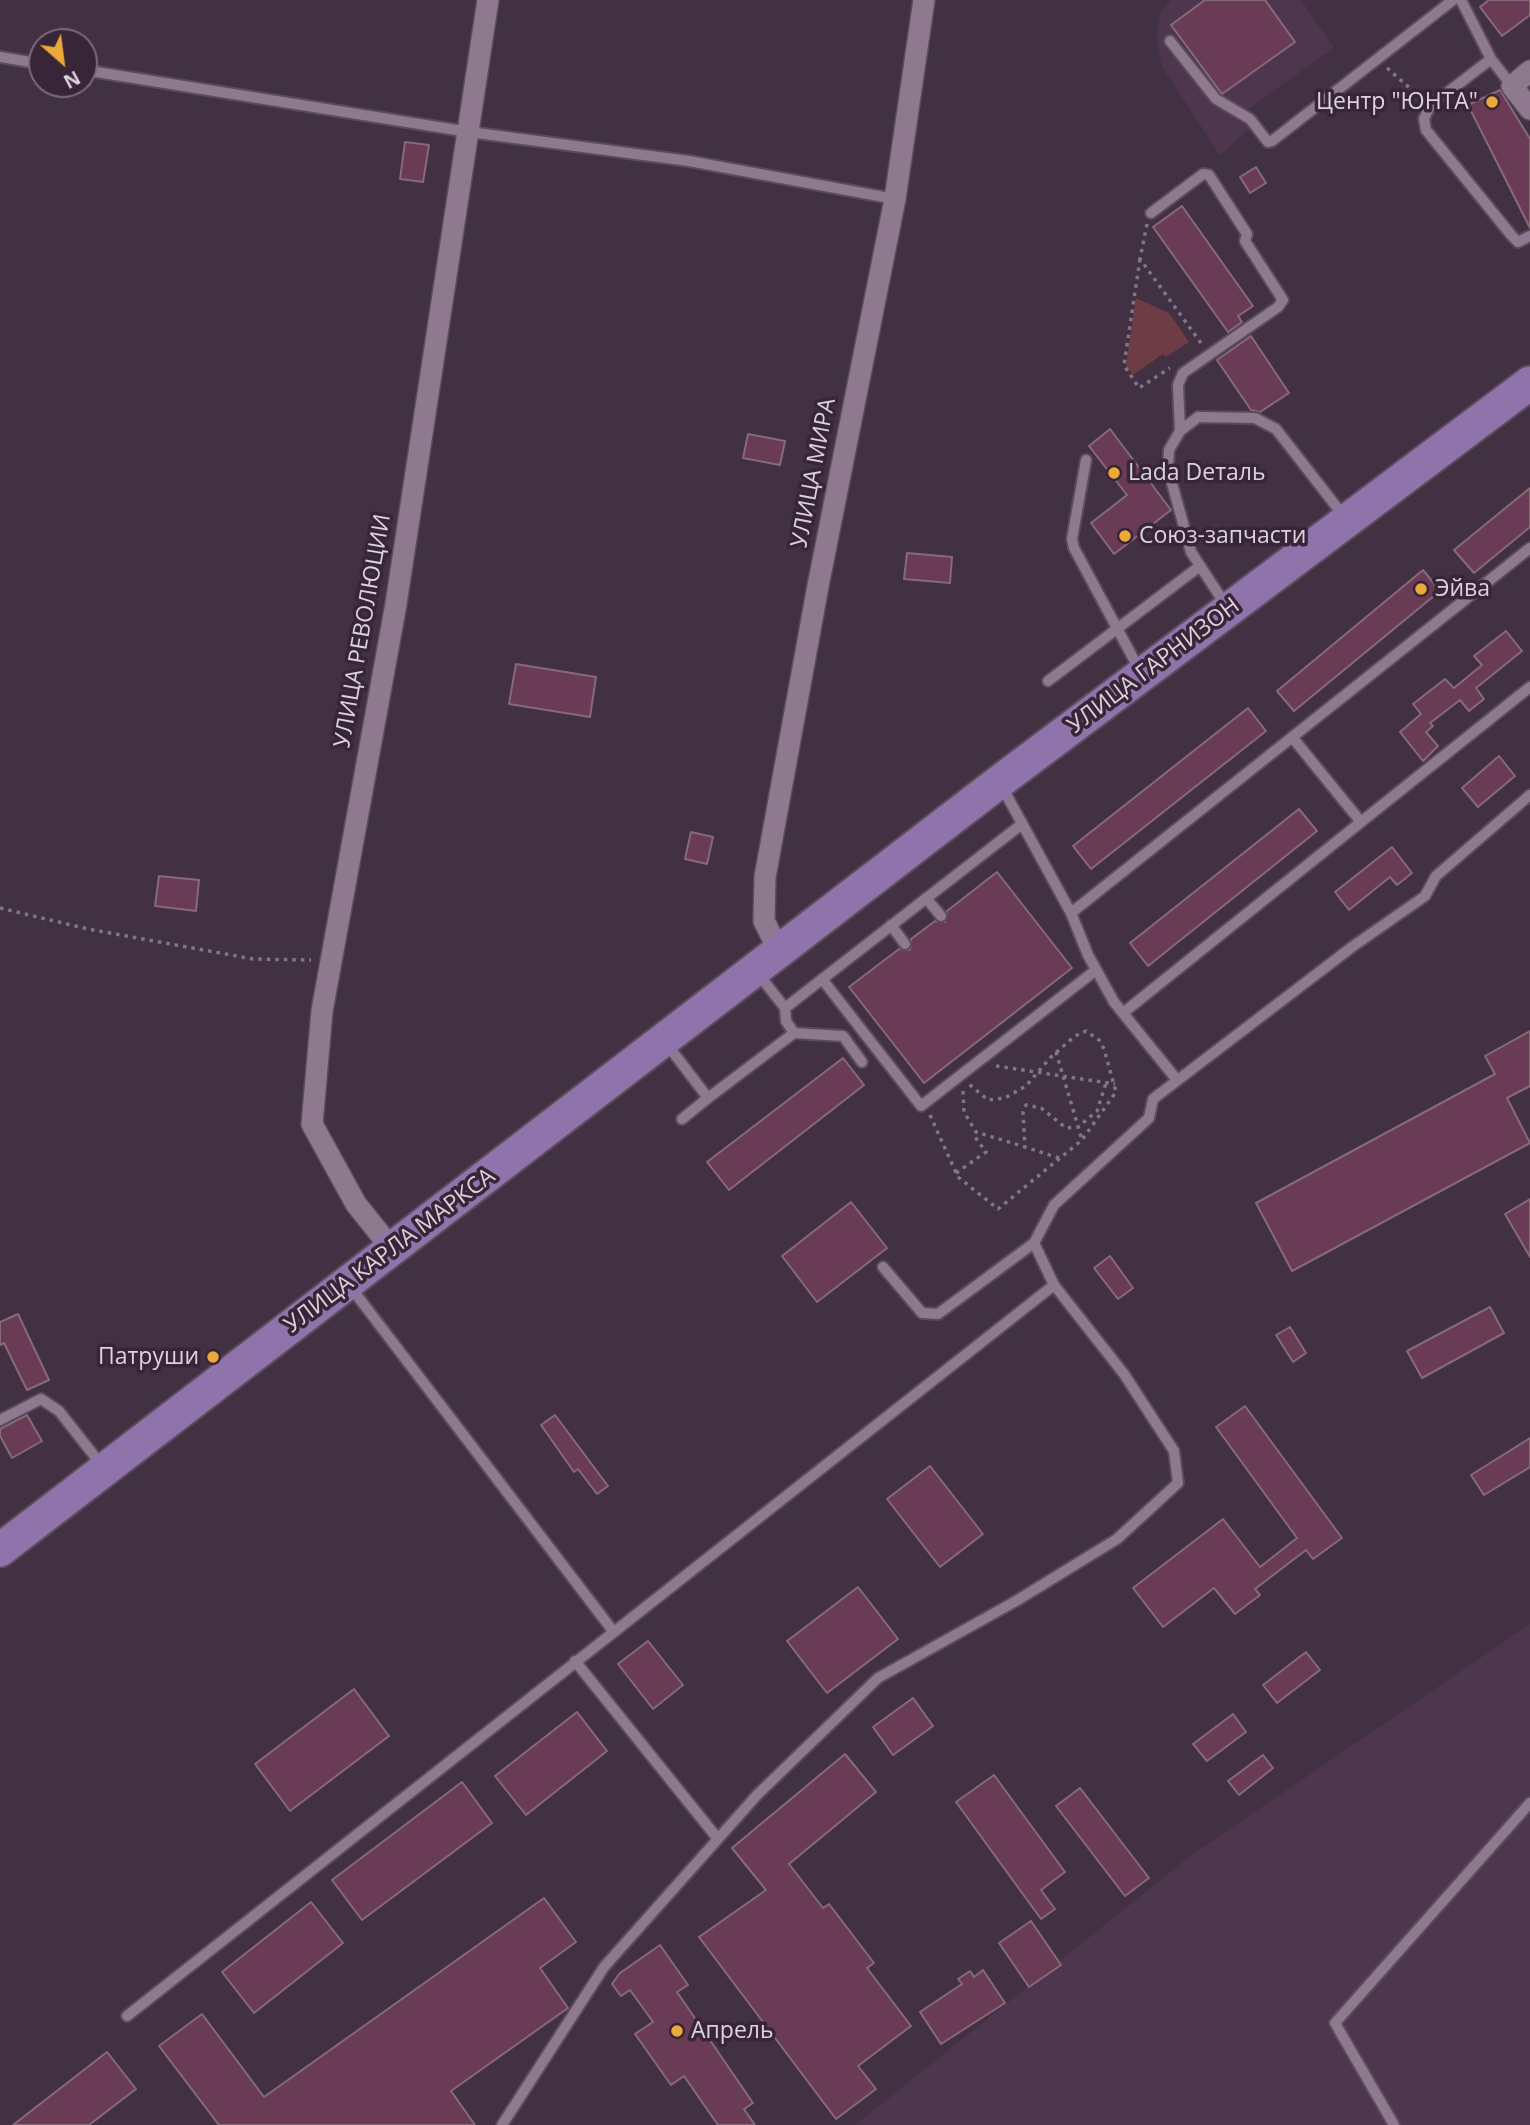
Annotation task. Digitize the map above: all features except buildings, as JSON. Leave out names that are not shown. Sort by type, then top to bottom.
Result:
[{"type":"main road","name":"УЛИЦА ГАРНИЗОН","points":[[768,962],[999,782],[1530,383]]},
{"type":"main road","name":"УЛИЦА КАРЛА МАРКСА","points":[[0,1550],[768,962]]},
{"type":"street","name":"УЛИЦА РЕВОЛЮЦИИ","points":[[392,1249],[356,1204],[312,1124],[322,1011],[396,604],[488,0]]},
{"type":"street","name":"УЛИЦА МИРА","points":[[768,962],[764,921],[765,877],[818,586],[894,199],[924,0]]},
{"type":"street","points":[[1530,71],[1512,86],[1530,109]]},
{"type":"lane","points":[[1170,41],[1216,99],[1250,119],[1268,142],[1453,0]]},
{"type":"lane","points":[[1461,0],[1492,59],[1512,86]]},
{"type":"lane","points":[[0,57],[28,62]]},
{"type":"lane","points":[[1492,59],[1430,106],[1424,118],[1426,130],[1512,236],[1518,242],[1530,236]]},
{"type":"lane","points":[[98,72],[469,132],[689,161],[894,199]]},
{"type":"lane","points":[[1151,213],[1203,174],[1209,175],[1247,234],[1245,241],[1280,291],[1283,300],[1278,307],[1183,373],[1178,385],[1180,431]]},
{"type":"lane","points":[[1229,610],[1191,552],[1180,521],[1168,469],[1169,450],[1180,431],[1198,417],[1255,418],[1276,429],[1346,520]]},
{"type":"lane","points":[[1086,460],[1072,539],[1076,553],[1142,675]]},
{"type":"lane","points":[[1071,913],[1530,548]]},
{"type":"lane","points":[[1048,681],[1200,566]]},
{"type":"lane","points":[[1123,1013],[1530,687]]},
{"type":"lane","points":[[1292,737],[1361,822]]},
{"type":"lane","points":[[999,782],[1071,913],[1096,970],[1123,1013],[1177,1080]]},
{"type":"lane","points":[[883,1267],[922,1313],[938,1314],[1034,1243],[1054,1205],[1149,1118],[1153,1099],[1352,947],[1425,896],[1436,876],[1530,795]]},
{"type":"lane","points":[[785,1008],[1022,824]]},
{"type":"lane","points":[[926,898],[941,916]]},
{"type":"lane","points":[[891,925],[905,944]]},
{"type":"lane","points":[[768,962],[785,1008],[786,1021],[794,1033]]},
{"type":"lane","points":[[822,979],[921,1106],[1096,970]]},
{"type":"lane","points":[[682,1119],[794,1033],[843,1036],[862,1062]]},
{"type":"lane","points":[[665,1041],[708,1098]]},
{"type":"lane","points":[[502,2125],[604,1966],[757,1796],[878,1678],[1016,1601],[1117,1539],[1178,1483],[1174,1451],[1124,1374],[1054,1285],[1034,1243]]},
{"type":"lane","points":[[347,1282],[612,1631]]},
{"type":"lane","points":[[127,2016],[1054,1285]]},
{"type":"lane","points":[[0,1420],[41,1399],[59,1411],[105,1469]]},
{"type":"lane","points":[[575,1661],[718,1839]]},
{"type":"lane","points":[[1394,2125],[1335,2023],[1530,1803]]},
{"type":"path","points":[[1378,59],[1430,106]]},
{"type":"path","points":[[1151,213],[1140,259],[1124,365],[1139,388],[1172,367]]},
{"type":"path","points":[[1140,259],[1202,346]]},
{"type":"path","points":[[0,908],[88,929],[253,959],[331,961]]},
{"type":"path","points":[[925,1104],[956,1173],[998,1209],[1082,1140],[1116,1092],[1104,1049],[1099,1040],[1086,1031],[1056,1052],[1026,1086],[1005,1098],[988,1100],[962,1079],[964,1112],[976,1132],[975,1137],[986,1152],[956,1173]]},
{"type":"path","points":[[1056,1052],[1082,1140]]},
{"type":"path","points":[[977,1063],[1115,1084]]},
{"type":"path","points":[[1025,1147],[1023,1112],[1026,1105],[1041,1108],[1066,1128],[1078,1127],[1097,1111],[1106,1083]]},
{"type":"path","points":[[976,1132],[1060,1158]]},
{"type":"shaded area","points":[[1171,0],[1301,0],[1334,48],[1248,109],[1260,119],[1220,155],[1162,67],[1156,37],[1161,11]]},
{"type":"shaded area","points":[[1136,298],[1169,313],[1189,342],[1166,357],[1163,354],[1133,375],[1126,365]]},
{"type":"shaded area","points":[[1530,1624],[1530,2125],[855,2125],[1193,1854]]},
{"type":"place","name":"Центр \"ЮНТА\"","points":[[1492,102]]},
{"type":"place","name":"Lada Dеталь","points":[[1114,473]]},
{"type":"place","name":"Союз-запчасти","points":[[1125,536]]},
{"type":"place","name":"Эйва","points":[[1421,589]]},
{"type":"place","name":"Патруши","points":[[213,1357]]},
{"type":"place","name":"Апрель","points":[[677,2031]]}]
